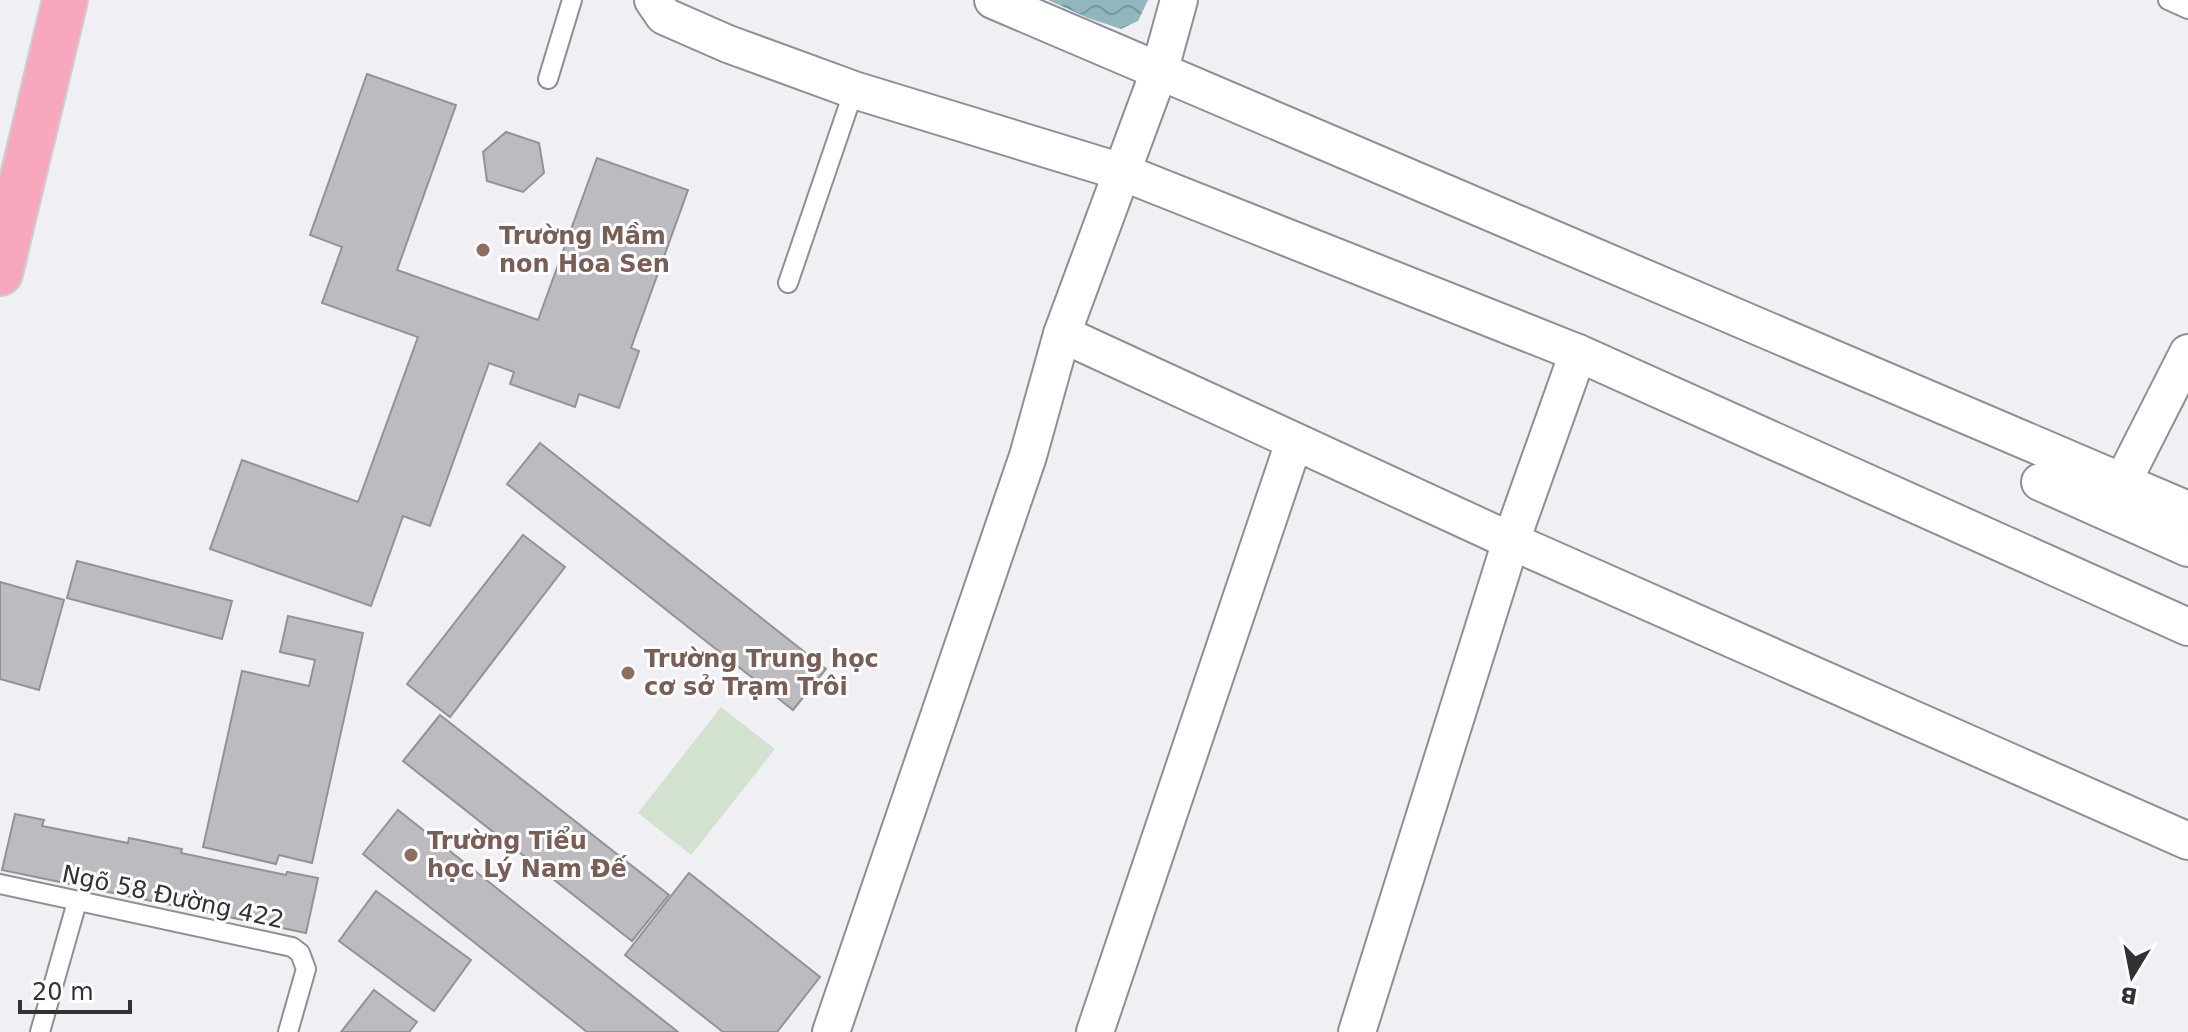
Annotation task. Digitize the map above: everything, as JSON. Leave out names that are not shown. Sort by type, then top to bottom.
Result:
[{"type":"main road","points":[[0,273],[65,0]]},
{"type":"street","points":[[653,0],[664,16],[728,44],[854,90],[1122,172],[1578,353],[2188,627]]},
{"type":"street","points":[[993,0],[2188,510]]},
{"type":"street","points":[[831,1032],[1028,456],[1062,334],[1160,69],[1179,0]]},
{"type":"street","points":[[1062,334],[1511,541],[2188,841]]},
{"type":"street","points":[[1357,1032],[1511,541],[1578,353]]},
{"type":"street","points":[[2123,481],[2188,353]]},
{"type":"street","points":[[1095,1032],[1294,442]]},
{"type":"street","points":[[2040,482],[2188,548]]},
{"type":"lane","points":[[548,79],[572,0]]},
{"type":"lane","points":[[2168,0],[2188,9]]},
{"type":"lane","points":[[788,283],[854,90]]},
{"type":"lane","name":"Ngõ 58 Đường 422","points":[[0,884],[292,947],[300,953],[306,969],[288,1032]]},
{"type":"lane","points":[[40,1032],[77,902]]},
{"type":"green space","points":[[721,707],[775,749],[691,855],[638,813]]},
{"type":"water","points":[[1048,0],[1148,0],[1138,21],[1121,29]]},
{"type":"building","points":[[367,74],[456,105],[397,270],[538,320],[597,158],[688,190],[631,348],[639,351],[619,408],[579,394],[575,407],[510,384],[514,372],[489,363],[430,526],[403,516],[371,606],[210,549],[242,460],[358,502],[418,337],[322,303],[342,247],[310,235]]},
{"type":"building","points":[[506,132],[539,143],[544,173],[523,192],[487,181],[483,152]]},
{"type":"building","points":[[540,443],[826,669],[793,710],[507,484]]},
{"type":"building","points":[[523,535],[565,567],[450,717],[407,684]]},
{"type":"building","points":[[77,561],[232,601],[222,639],[67,598]]},
{"type":"building","points":[[0,582],[64,600],[39,690],[0,679]]},
{"type":"building","points":[[288,616],[363,633],[312,863],[279,855],[276,864],[203,847],[242,671],[309,686],[315,660],[280,652]]},
{"type":"building","points":[[440,715],[669,895],[632,941],[403,761]]},
{"type":"building","points":[[398,810],[678,1032],[587,1032],[363,854]]},
{"type":"building","points":[[15,814],[44,820],[42,826],[128,843],[129,838],[182,849],[181,853],[286,875],[287,872],[318,878],[306,933],[2,870]]},
{"type":"building","points":[[689,873],[820,977],[777,1032],[723,1032],[625,955]]},
{"type":"building","points":[[376,891],[471,960],[434,1011],[339,941]]},
{"type":"building","points":[[374,990],[417,1022],[409,1032],[341,1032]]},
{"type":"place","name":"Trường Mầm non Hoa Sen","points":[[483,250]]},
{"type":"place","name":"Trường Trung học cơ sở Trạm Trôi","points":[[628,673]]},
{"type":"place","name":"Trường Tiểu học Lý Nam Đế","points":[[411,855]]}]
